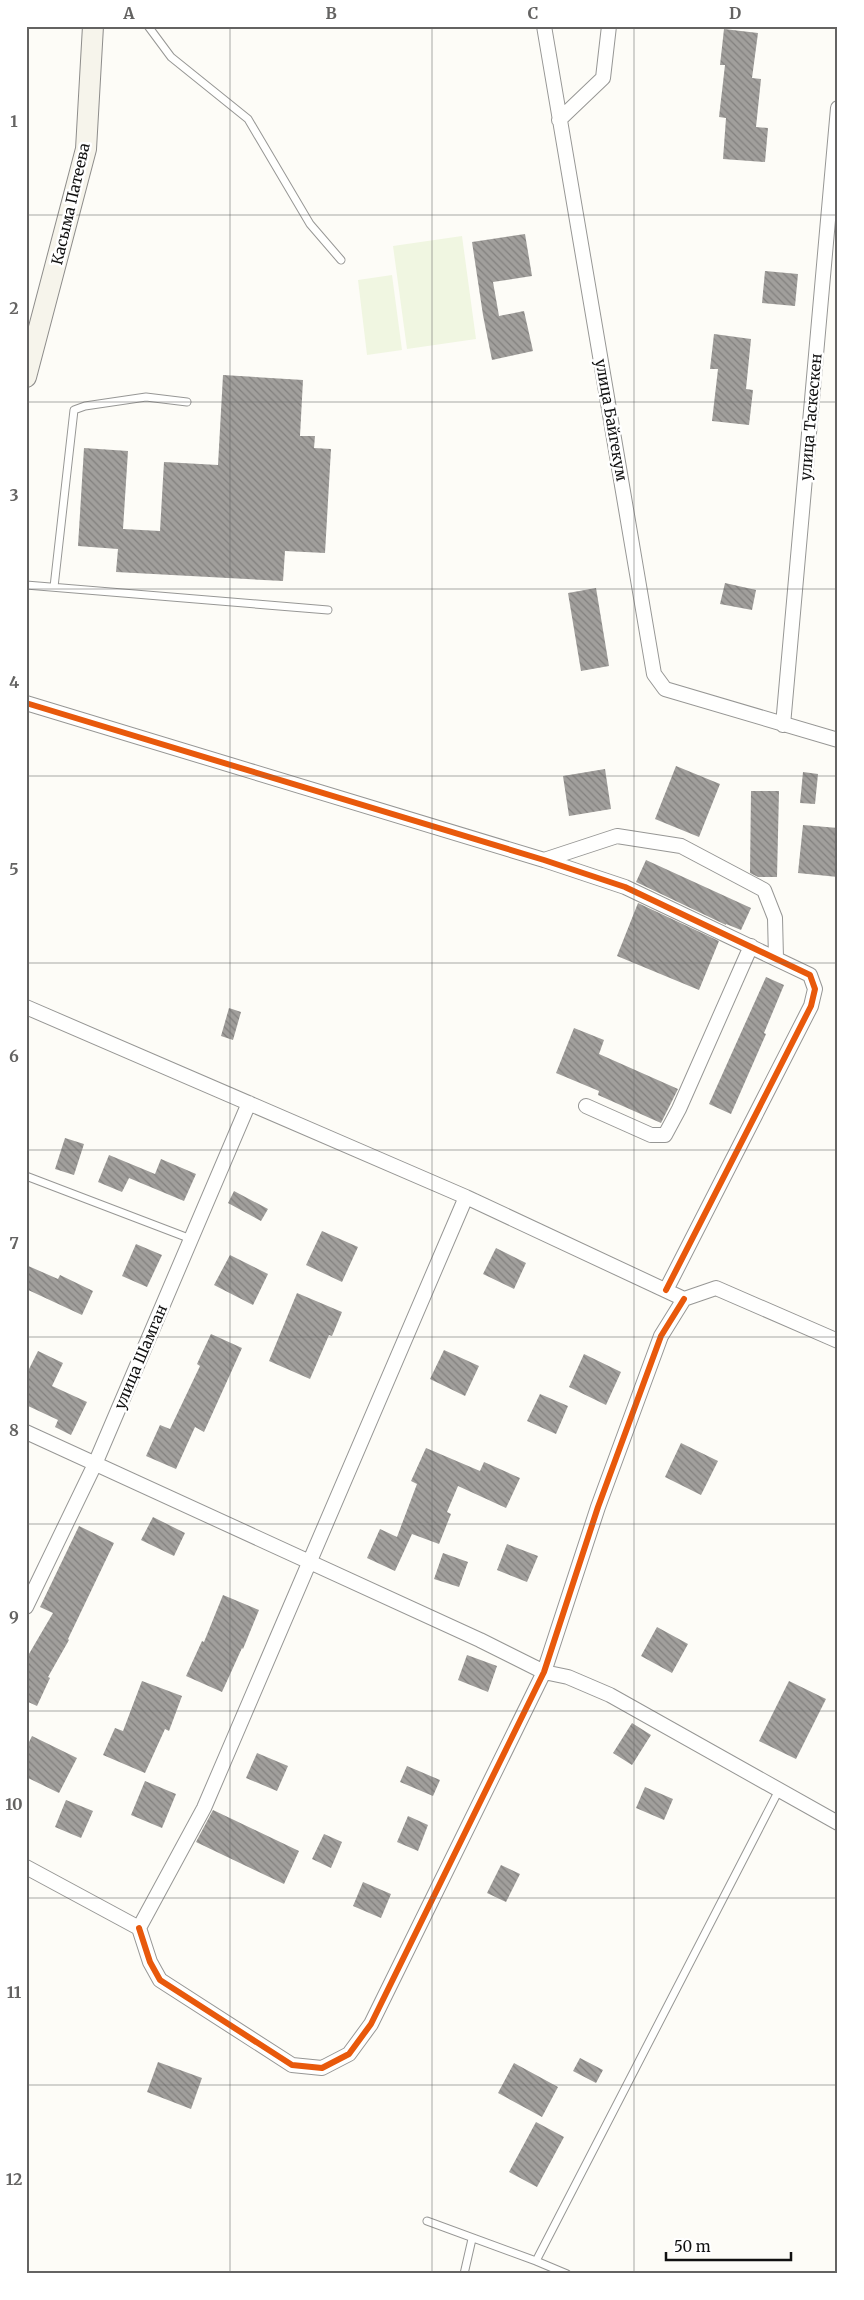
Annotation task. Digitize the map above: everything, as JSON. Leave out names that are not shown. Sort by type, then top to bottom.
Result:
[{"type":"main road","name":"Касыма Патеева","points":[[26,377],[86,149],[93,26]]},
{"type":"street","name":"улица Байгекум","points":[[544,26],[654,674],[665,689],[784,726],[838,740]]},
{"type":"street","points":[[559,120],[603,78],[609,26]]},
{"type":"street","name":"улица Таскескен","points":[[784,726],[838,108]]},
{"type":"street","points":[[26,703],[544,860],[625,887],[810,975],[815,989],[811,1006],[666,1290]]},
{"type":"street","points":[[544,860],[617,836],[681,846],[764,890],[775,918],[776,958]]},
{"type":"street","points":[[586,1106],[651,1135],[665,1134],[679,1109],[751,946]]},
{"type":"street","points":[[26,1007],[466,1197],[684,1298],[716,1288],[838,1341]]},
{"type":"street","name":"улица Шамган","points":[[26,1607],[95,1464],[249,1103]]},
{"type":"street","points":[[139,1928],[204,1808],[466,1197]]},
{"type":"street","points":[[26,1867],[139,1928],[150,1962],[160,1980],[292,2065],[322,2068],[349,2054],[371,2024],[544,1672],[598,1507],[661,1336],[684,1298]]},
{"type":"street","points":[[26,1432],[480,1640],[544,1672],[568,1677],[610,1696],[838,1823]]},
{"type":"lane","points":[[148,26],[171,57],[248,119],[310,224],[342,260]]},
{"type":"lane","points":[[54,587],[74,410],[85,406],[146,397],[187,402]]},
{"type":"lane","points":[[26,585],[328,610]]},
{"type":"lane","points":[[26,1176],[190,1239]]},
{"type":"lane","points":[[536,2261],[779,1790]]},
{"type":"lane","points":[[427,2221],[567,2274]]},
{"type":"lane","points":[[464,2274],[472,2238]]},
{"type":"green space","points":[[462,236],[476,339],[407,349],[393,246]]},
{"type":"green space","points":[[392,275],[402,350],[367,355],[358,280]]},
{"type":"building","points":[[724,29],[758,33],[752,78],[761,79],[756,127],[768,128],[765,162],[723,159],[726,118],[719,117],[725,65],[720,65]]},
{"type":"building","points":[[525,234],[532,276],[493,282],[499,316],[524,311],[533,351],[492,360],[472,242]]},
{"type":"building","points":[[765,271],[798,274],[795,306],[762,303]]},
{"type":"building","points":[[714,334],[751,339],[746,389],[753,390],[749,425],[712,421],[718,369],[710,369]]},
{"type":"building","points":[[223,375],[303,380],[300,436],[315,436],[314,448],[331,449],[325,553],[285,551],[283,581],[116,572],[118,549],[78,546],[84,448],[128,451],[123,529],[160,531],[164,462],[218,465]]},
{"type":"building","points":[[725,583],[756,590],[752,610],[720,604]]},
{"type":"building","points":[[596,588],[609,666],[581,671],[568,593]]},
{"type":"building","points":[[676,766],[720,784],[699,837],[655,819]]},
{"type":"building","points":[[605,769],[611,809],[569,816],[563,776]]},
{"type":"building","points":[[803,772],[818,774],[815,804],[800,803]]},
{"type":"building","points":[[751,791],[779,791],[777,877],[758,877],[750,873]]},
{"type":"building","points":[[803,825],[838,828],[838,877],[798,873]]},
{"type":"building","points":[[646,860],[751,908],[741,930],[726,925],[636,882]]},
{"type":"building","points":[[638,903],[719,941],[699,990],[617,956]]},
{"type":"building","points":[[766,977],[784,985],[764,1033],[766,1034],[731,1114],[709,1104]]},
{"type":"building","points":[[229,1008],[241,1012],[233,1040],[221,1036]]},
{"type":"building","points":[[574,1028],[604,1040],[599,1054],[678,1089],[661,1123],[598,1095],[599,1091],[556,1073]]},
{"type":"building","points":[[65,1138],[84,1144],[74,1175],[55,1169]]},
{"type":"building","points":[[109,1155],[155,1174],[161,1159],[196,1174],[184,1201],[129,1178],[122,1192],[98,1182]]},
{"type":"building","points":[[234,1191],[268,1209],[261,1221],[228,1203]]},
{"type":"building","points":[[322,1231],[358,1247],[342,1282],[306,1265]]},
{"type":"building","points":[[136,1244],[162,1255],[147,1287],[122,1276]]},
{"type":"building","points":[[496,1248],[526,1263],[514,1289],[483,1274]]},
{"type":"building","points":[[230,1255],[268,1274],[253,1305],[214,1285]]},
{"type":"building","points":[[26,1265],[58,1279],[60,1275],[93,1291],[82,1315],[26,1289]]},
{"type":"building","points":[[297,1293],[342,1312],[332,1336],[329,1335],[310,1379],[269,1361]]},
{"type":"building","points":[[211,1334],[242,1348],[204,1432],[195,1427],[176,1469],[146,1456],[160,1425],[170,1429],[200,1366],[197,1364]]},
{"type":"building","points":[[444,1350],[479,1366],[465,1396],[430,1379]]},
{"type":"building","points":[[38,1351],[63,1363],[52,1386],[87,1402],[71,1435],[55,1427],[58,1420],[26,1405],[26,1375]]},
{"type":"building","points":[[584,1354],[621,1372],[606,1405],[569,1387]]},
{"type":"building","points":[[540,1394],[568,1406],[556,1434],[527,1421]]},
{"type":"building","points":[[681,1443],[718,1461],[701,1495],[665,1477]]},
{"type":"building","points":[[426,1448],[480,1471],[484,1462],[520,1478],[506,1508],[458,1486],[447,1512],[451,1514],[439,1544],[412,1534],[395,1571],[367,1558],[380,1529],[397,1537],[417,1484],[411,1481]]},
{"type":"building","points":[[153,1517],[185,1533],[174,1556],[141,1540]]},
{"type":"building","points":[[79,1526],[114,1543],[69,1640],[48,1677],[50,1678],[37,1706],[26,1701],[26,1659],[53,1613],[40,1607]]},
{"type":"building","points":[[507,1544],[538,1556],[527,1582],[497,1570]]},
{"type":"building","points":[[443,1553],[468,1562],[459,1587],[434,1579]]},
{"type":"building","points":[[223,1595],[259,1610],[222,1692],[186,1676],[202,1641],[204,1642]]},
{"type":"building","points":[[657,1627],[688,1644],[672,1673],[641,1656]]},
{"type":"building","points":[[467,1655],[497,1666],[488,1692],[458,1680]]},
{"type":"building","points":[[142,1681],[182,1696],[169,1731],[165,1729],[145,1773],[103,1755],[115,1728],[123,1731]]},
{"type":"building","points":[[789,1681],[826,1699],[796,1759],[759,1741]]},
{"type":"building","points":[[632,1723],[651,1735],[632,1765],[613,1753]]},
{"type":"building","points":[[32,1736],[77,1758],[59,1793],[26,1777],[26,1748]]},
{"type":"building","points":[[257,1753],[288,1766],[277,1791],[246,1778]]},
{"type":"building","points":[[407,1766],[440,1780],[433,1796],[400,1782]]},
{"type":"building","points":[[145,1781],[176,1794],[162,1828],[131,1815]]},
{"type":"building","points":[[645,1787],[673,1799],[664,1820],[636,1808]]},
{"type":"building","points":[[66,1800],[93,1811],[81,1838],[55,1827]]},
{"type":"building","points":[[213,1810],[299,1851],[284,1884],[196,1842]]},
{"type":"building","points":[[408,1816],[428,1825],[418,1851],[397,1842]]},
{"type":"building","points":[[324,1834],[342,1842],[331,1868],[312,1859]]},
{"type":"building","points":[[501,1865],[520,1874],[506,1902],[487,1893]]},
{"type":"building","points":[[363,1882],[391,1894],[381,1918],[353,1906]]},
{"type":"building","points":[[580,2058],[603,2070],[596,2083],[573,2071]]},
{"type":"building","points":[[158,2062],[202,2078],[191,2109],[147,2092]]},
{"type":"building","points":[[514,2063],[558,2087],[542,2117],[498,2093]]},
{"type":"building","points":[[536,2122],[564,2137],[537,2187],[509,2172]]},
{"type":"cycle path","points":[[26,703],[544,860],[625,887],[810,975],[815,989],[811,1006],[666,1290]]},
{"type":"cycle path","points":[[139,1928],[150,1962],[160,1980],[292,2065],[322,2068],[349,2054],[371,2024],[544,1672],[598,1507],[661,1336],[684,1299]]}]
